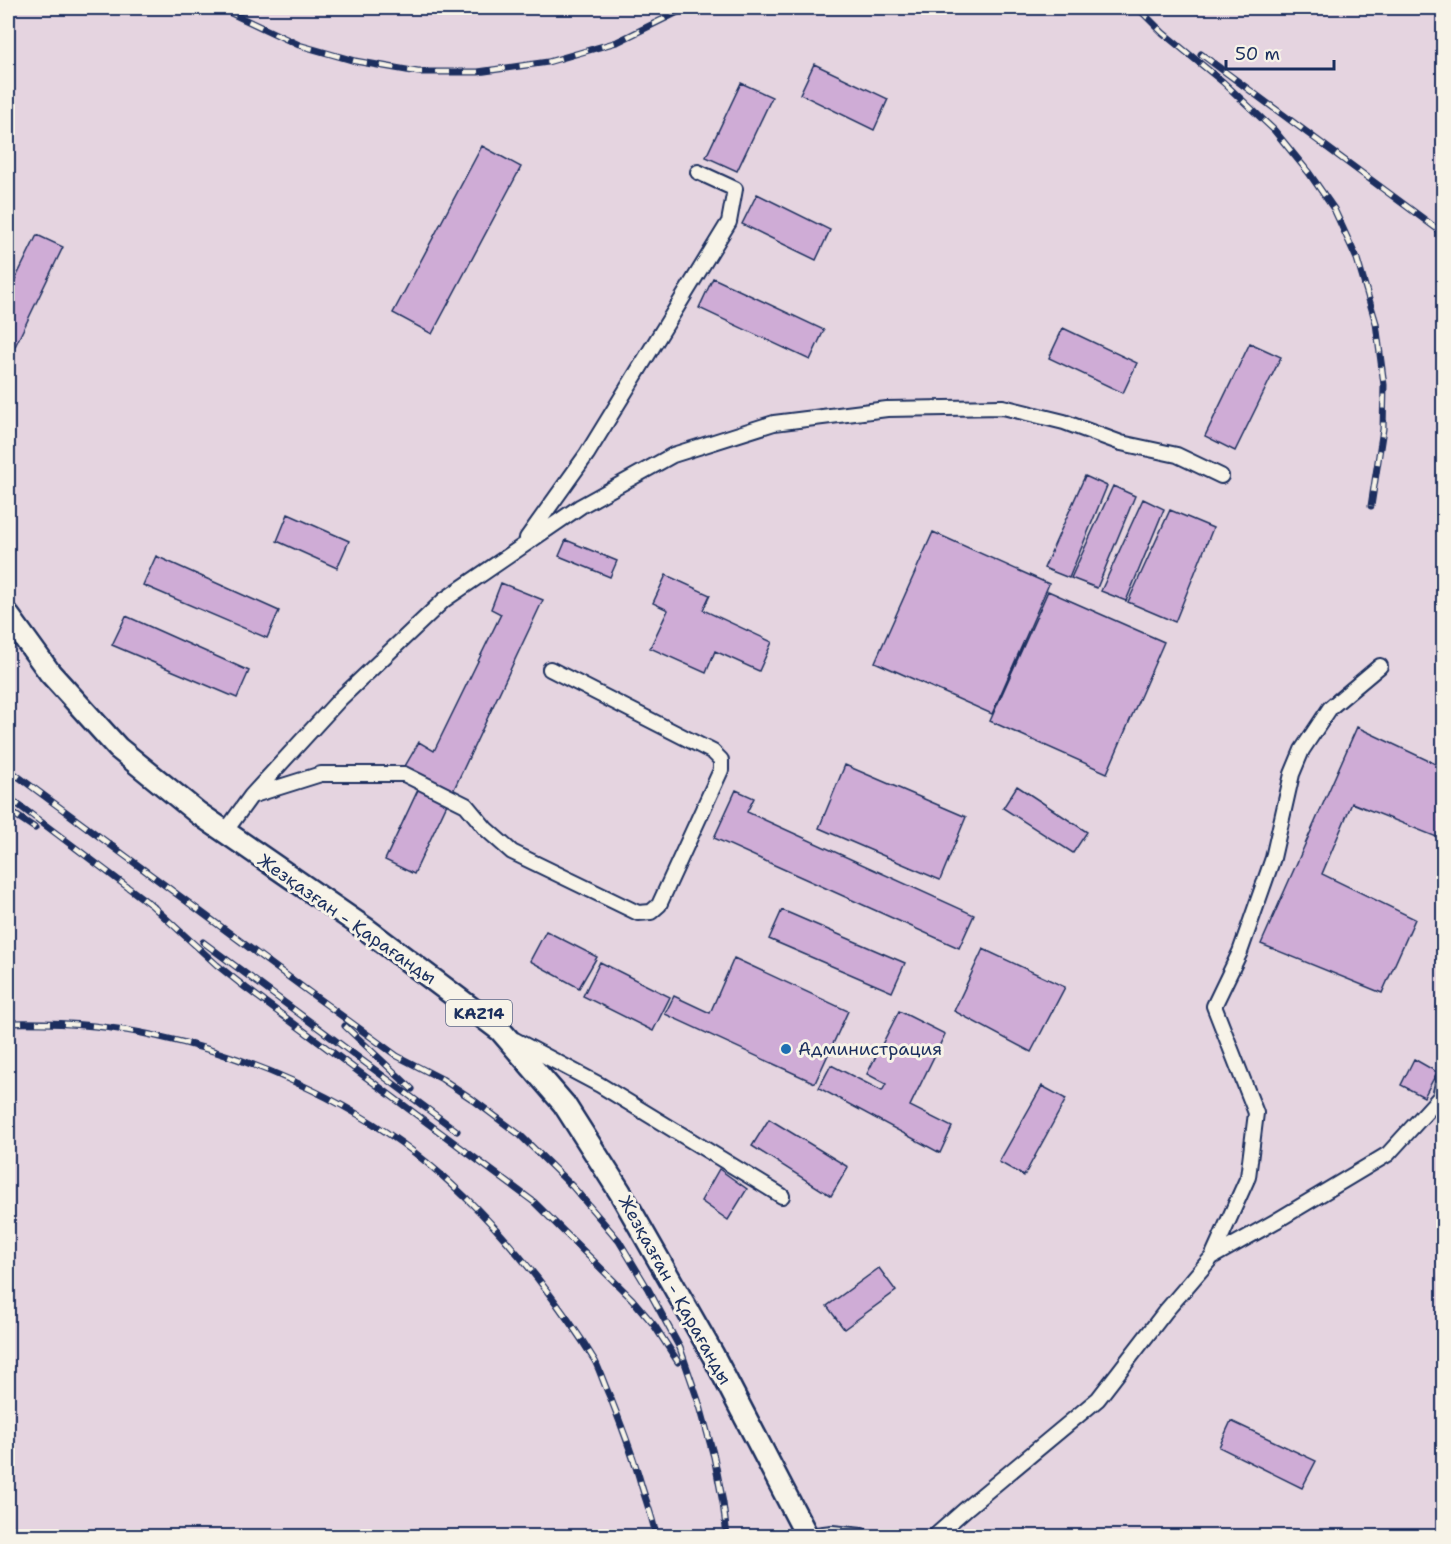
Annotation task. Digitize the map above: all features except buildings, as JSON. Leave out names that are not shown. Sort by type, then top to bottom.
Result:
[{"type":"highway","name":"Жезқазған - Қарағанды","points":[[8,615],[50,673],[118,748],[198,813],[366,929],[505,1035],[564,1104],[620,1192],[712,1355],[807,1536]]},
{"type":"lane","points":[[520,547],[587,454],[729,222],[735,189],[698,172]]},
{"type":"lane","points":[[225,832],[251,796],[340,699],[444,600],[581,506],[673,455],[774,423],[887,409],[1003,407],[1064,422],[1121,443],[1178,455],[1221,476]]},
{"type":"lane","points":[[936,1536],[1098,1399],[1165,1312],[1212,1257],[1248,1177],[1256,1113],[1214,1006],[1240,952],[1273,858],[1292,774],[1302,750],[1330,708],[1380,666]]},
{"type":"lane","points":[[251,796],[321,774],[404,774],[466,805],[486,829],[512,852],[638,912],[651,912],[659,905],[712,791],[721,770],[721,760],[713,752],[550,669]]},
{"type":"lane","points":[[505,1035],[600,1085],[782,1196]]},
{"type":"lane","points":[[1212,1257],[1388,1154],[1440,1097],[1443,1078]]},
{"type":"lane","points":[[807,1536],[832,1533],[861,1536]]},
{"type":"shaded area","points":[[8,8],[1443,8],[1443,1536],[8,1536]]},
{"type":"railway","points":[[224,8],[299,45],[355,61],[418,72],[478,72],[548,62],[617,42],[686,8]]},
{"type":"railway","points":[[1138,8],[1163,33],[1223,82],[1274,130],[1309,173],[1334,209],[1357,259],[1376,323],[1384,385],[1383,429],[1371,506]]},
{"type":"railway","points":[[1201,54],[1444,234]]},
{"type":"railway","points":[[8,769],[397,1056],[442,1079],[472,1099],[520,1135],[573,1187],[619,1241],[680,1348],[700,1406],[714,1457],[727,1536]]},
{"type":"railway","points":[[8,797],[154,907]]},
{"type":"railway","points":[[8,810],[35,828]]},
{"type":"railway","points":[[148,902],[217,965],[246,988],[534,1202],[632,1299],[654,1325],[678,1362]]},
{"type":"railway","points":[[203,942],[457,1131]]},
{"type":"railway","points":[[8,1023],[64,1024],[119,1029],[190,1044],[224,1054],[325,1096],[357,1114],[415,1153],[465,1197],[510,1245],[553,1299],[595,1361],[627,1441],[656,1536]]},
{"type":"railway","points":[[345,1026],[412,1089]]},
{"type":"place","name":"Администрация","points":[[786,1049]]}]
